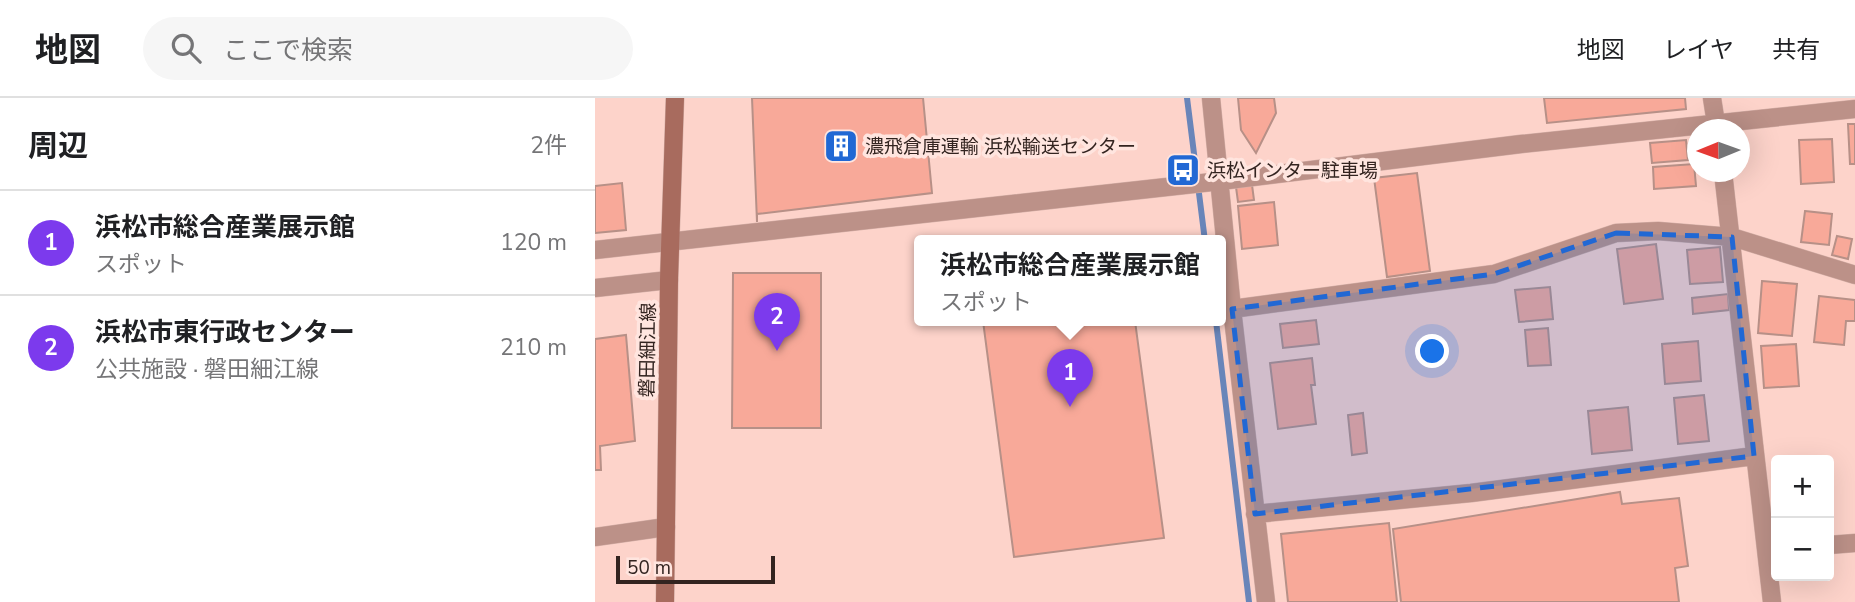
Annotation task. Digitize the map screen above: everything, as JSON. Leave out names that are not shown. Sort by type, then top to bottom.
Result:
[{"type":"main road","name":"磐田細江線","points":[[665,602],[669,280],[675,98]]},
{"type":"street","points":[[1211,98],[1213,181],[1221,235]]},
{"type":"street","points":[[1712,98],[1715,119]]},
{"type":"street","points":[[1750,122],[1855,109]]},
{"type":"street","points":[[595,250],[1521,144],[1687,129]]},
{"type":"street","points":[[1724,182],[1754,456],[1771,546]]},
{"type":"street","points":[[1232,309],[1495,274],[1616,233],[1657,231],[1732,237],[1855,275]]},
{"type":"street","points":[[1226,269],[1266,602]]},
{"type":"street","points":[[595,288],[669,280]]},
{"type":"street","points":[[1255,514],[1471,493],[1754,456]]},
{"type":"street","points":[[595,537],[666,527]]},
{"type":"street","points":[[1834,545],[1855,543]]},
{"type":"street","points":[[1772,581],[1772,602]]},
{"type":"highlighted area","points":[[1616,233],[1732,237],[1754,456],[1255,514],[1232,309],[1494,274]]},
{"type":"building","name":"濃飛倉庫運輸 浜松輸送センター","points":[[752,98],[923,98],[932,193],[757,214],[757,222]]},
{"type":"building","points":[[1238,98],[1274,98],[1276,113],[1256,153],[1241,130]]},
{"type":"building","points":[[1544,98],[1685,98],[1686,109],[1547,123]]},
{"type":"building","points":[[1848,124],[1855,124],[1855,164],[1850,164]]},
{"type":"building","points":[[1832,139],[1834,182],[1801,184],[1799,140]]},
{"type":"building","points":[[1686,140],[1687,160],[1652,163],[1650,143]]},
{"type":"building","points":[[1687,165],[1687,182],[1696,182],[1696,186],[1654,189],[1653,167]]},
{"type":"building","points":[[1417,173],[1430,271],[1387,277],[1374,178]]},
{"type":"building","points":[[622,183],[626,230],[595,233],[595,186]]},
{"type":"building","points":[[1252,185],[1254,200],[1238,202],[1236,187]]},
{"type":"building","points":[[1274,202],[1278,245],[1242,249],[1238,206]]},
{"type":"building","points":[[1805,211],[1832,214],[1829,245],[1801,242]]},
{"type":"building","points":[[1837,236],[1852,239],[1848,259],[1832,255]]},
{"type":"building","points":[[1656,244],[1663,299],[1624,304],[1617,249]]},
{"type":"building","points":[[1720,247],[1723,282],[1690,284],[1687,250]]},
{"type":"building","points":[[733,273],[821,273],[821,428],[732,428]]},
{"type":"building","points":[[1762,281],[1797,284],[1792,336],[1758,333]]},
{"type":"building","points":[[1550,287],[1553,319],[1519,322],[1515,290]]},
{"type":"building","points":[[1728,294],[1729,310],[1693,314],[1692,298]]},
{"type":"building","points":[[1819,296],[1855,300],[1855,321],[1846,321],[1844,345],[1814,342]]},
{"type":"building","points":[[1316,320],[1319,344],[1283,348],[1280,324]]},
{"type":"building","points":[[984,326],[1136,326],[1164,538],[1014,557]]},
{"type":"building","points":[[1548,328],[1551,365],[1528,366],[1525,330]]},
{"type":"building","points":[[626,335],[635,441],[600,446],[601,470],[595,470],[595,339]]},
{"type":"building","points":[[1698,341],[1701,381],[1665,384],[1662,344]]},
{"type":"building","points":[[1796,344],[1799,386],[1764,388],[1761,346]]},
{"type":"building","points":[[1312,358],[1315,385],[1311,385],[1316,424],[1278,429],[1270,363]]},
{"type":"building","points":[[1704,395],[1709,441],[1678,444],[1674,398]]},
{"type":"building","points":[[1628,407],[1632,450],[1592,454],[1588,411]]},
{"type":"building","points":[[1363,413],[1367,453],[1352,455],[1348,415]]},
{"type":"building","points":[[1620,492],[1622,504],[1679,498],[1688,566],[1675,568],[1679,602],[1401,602],[1393,529]]},
{"type":"building","points":[[1389,523],[1397,602],[1288,602],[1281,534]]},
{"type":"waterway","points":[[1187,98],[1204,235]]},
{"type":"waterway","points":[[1217,326],[1249,602]]},
{"type":"place","name":"濃飛倉庫運輸 浜松輸送センター","points":[[841,146]]},
{"type":"place","name":"浜松インター駐車場","points":[[1183,170]]},
{"type":"place","name":"浜松市東行政センター","points":[[777,351]]},
{"type":"place","name":"浜松市総合産業展示館","points":[[1070,407]]}]
